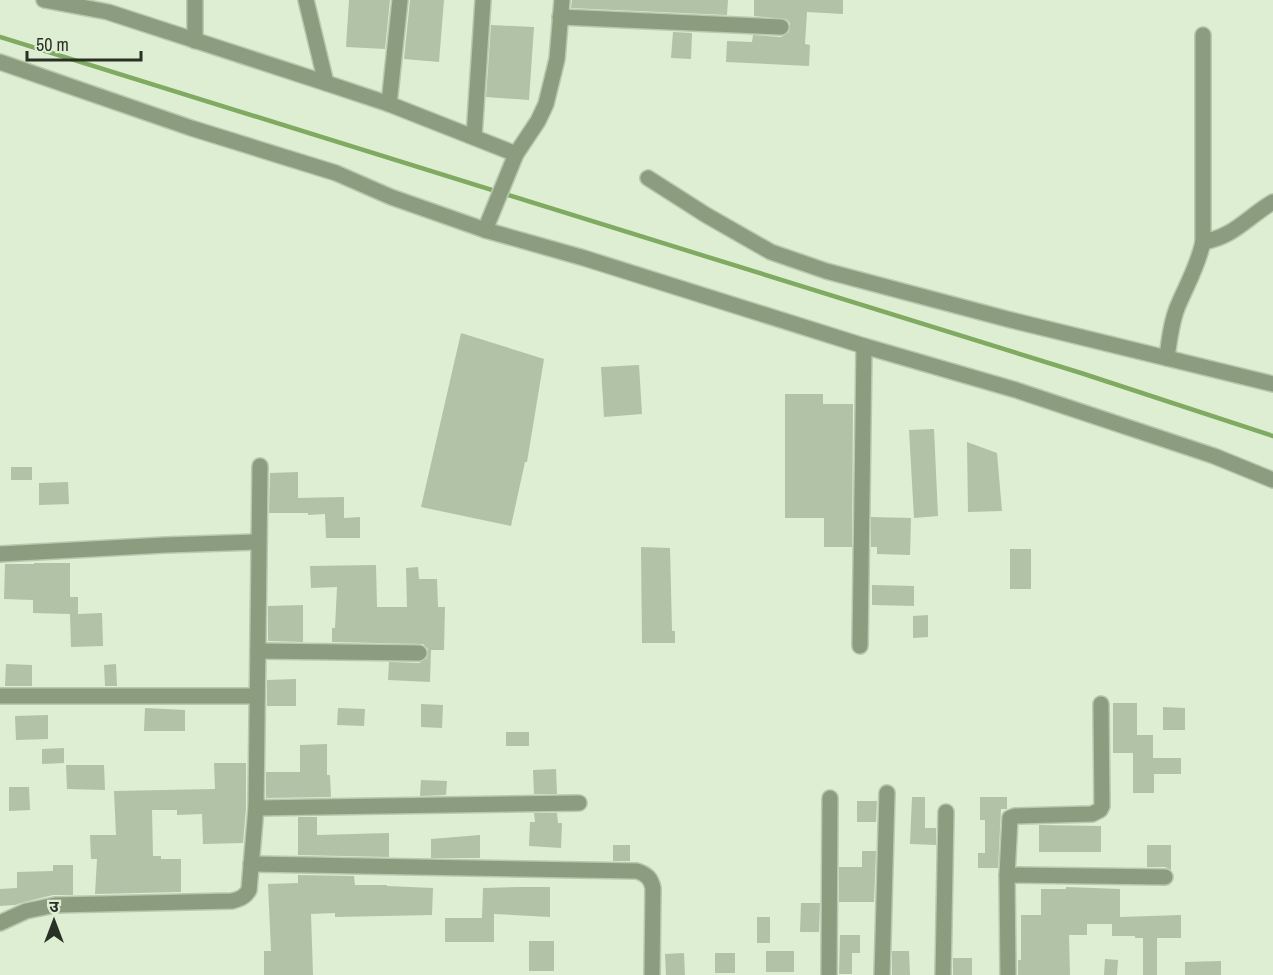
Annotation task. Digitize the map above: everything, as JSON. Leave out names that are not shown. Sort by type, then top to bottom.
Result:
[{"type":"street","points":[[45,0],[108,12],[195,40],[389,104],[516,154]]},
{"type":"street","points":[[195,0],[195,40]]},
{"type":"street","points":[[306,0],[326,83]]},
{"type":"street","points":[[389,104],[400,0]]},
{"type":"street","points":[[474,136],[483,0]]},
{"type":"street","points":[[485,230],[516,154],[538,121],[551,88],[562,0]]},
{"type":"street","points":[[560,17],[781,27]]},
{"type":"street","points":[[1167,358],[1170,330],[1176,309],[1199,258],[1203,242],[1203,35]]},
{"type":"street","points":[[0,62],[201,132],[336,173],[391,197],[485,230],[584,258],[864,346],[1027,394],[1214,456],[1273,480]]},
{"type":"street","points":[[648,178],[706,215],[771,252],[826,271],[1007,319],[1273,384]]},
{"type":"street","points":[[1203,242],[1218,239],[1233,232],[1273,202]]},
{"type":"street","points":[[860,646],[864,346]]},
{"type":"street","points":[[0,923],[26,911],[55,905],[232,901],[240,899],[249,890],[256,808],[260,466]]},
{"type":"street","points":[[0,554],[258,542]]},
{"type":"street","points":[[258,651],[419,653]]},
{"type":"street","points":[[0,696],[257,696]]},
{"type":"street","points":[[1008,975],[1007,875],[1010,818],[1014,816],[1092,814],[1100,810],[1102,806],[1101,704]]},
{"type":"street","points":[[882,975],[887,793]]},
{"type":"street","points":[[829,975],[830,798]]},
{"type":"street","points":[[256,808],[579,803]]},
{"type":"street","points":[[943,975],[946,812]]},
{"type":"street","points":[[251,864],[637,871],[644,873],[654,888],[652,975]]},
{"type":"street","points":[[1007,875],[1165,877]]},
{"type":"building","points":[[349,0],[390,0],[385,49],[346,47]]},
{"type":"building","points":[[410,0],[444,0],[439,62],[404,59]]},
{"type":"building","points":[[572,0],[728,0],[727,15],[571,8]]},
{"type":"building","points":[[754,0],[843,0],[843,14],[807,12],[805,44],[810,45],[809,66],[726,62],[727,41],[752,42],[753,35],[781,37],[789,32],[790,23],[786,19],[754,16]]},
{"type":"building","points":[[491,25],[534,27],[529,100],[486,97]]},
{"type":"building","points":[[673,32],[692,33],[691,59],[671,58]]},
{"type":"building","points":[[461,333],[544,359],[527,462],[525,462],[511,526],[421,507]]},
{"type":"building","points":[[639,365],[642,414],[604,417],[601,367]]},
{"type":"building","points":[[785,394],[823,394],[823,404],[853,404],[852,547],[824,547],[824,518],[785,518]]},
{"type":"building","points":[[934,429],[938,516],[914,518],[909,430]]},
{"type":"building","points":[[967,442],[997,453],[1002,511],[968,512]]},
{"type":"building","points":[[11,467],[32,467],[32,480],[11,480]]},
{"type":"building","points":[[298,472],[298,498],[344,497],[344,518],[360,517],[360,538],[326,538],[325,514],[269,513],[270,473]]},
{"type":"building","points":[[68,482],[69,504],[39,505],[39,483]]},
{"type":"building","points":[[871,517],[911,518],[910,555],[877,554],[877,547],[871,547]]},
{"type":"building","points":[[641,547],[670,548],[672,631],[675,631],[675,643],[642,643]]},
{"type":"building","points":[[1010,549],[1031,549],[1031,589],[1010,589]]},
{"type":"building","points":[[70,563],[70,597],[78,597],[78,614],[102,613],[103,646],[71,647],[70,614],[33,613],[33,600],[4,599],[5,564]]},
{"type":"building","points":[[376,565],[377,607],[407,607],[406,568],[418,567],[419,579],[437,579],[438,607],[445,607],[444,650],[431,650],[430,682],[388,680],[389,662],[419,663],[427,658],[428,649],[423,644],[332,642],[337,587],[311,588],[310,566]]},
{"type":"building","points":[[872,585],[914,586],[914,606],[872,605]]},
{"type":"building","points":[[303,605],[303,642],[268,641],[268,606]]},
{"type":"building","points":[[928,615],[928,637],[913,638],[913,616]]},
{"type":"building","points":[[6,664],[32,665],[32,686],[5,686]]},
{"type":"building","points":[[116,664],[117,686],[105,686],[104,665]]},
{"type":"building","points":[[296,679],[296,706],[267,706],[267,680]]},
{"type":"building","points":[[1113,703],[1137,703],[1137,735],[1153,735],[1153,758],[1181,758],[1181,774],[1154,774],[1154,793],[1133,793],[1133,753],[1113,753]]},
{"type":"building","points":[[421,704],[443,705],[442,728],[421,727]]},
{"type":"building","points":[[1163,707],[1185,708],[1185,730],[1163,730]]},
{"type":"building","points":[[145,708],[185,710],[185,731],[144,731]]},
{"type":"building","points":[[338,708],[365,709],[364,726],[337,725]]},
{"type":"building","points":[[48,715],[48,739],[16,740],[15,716]]},
{"type":"building","points":[[506,732],[529,732],[529,746],[506,746]]},
{"type":"building","points":[[327,744],[327,775],[330,775],[331,797],[266,798],[266,772],[300,772],[300,745]]},
{"type":"building","points":[[64,748],[64,763],[42,764],[42,749]]},
{"type":"building","points":[[214,763],[246,763],[243,843],[203,844],[202,814],[177,815],[177,810],[152,810],[153,856],[161,856],[161,859],[181,859],[181,892],[95,894],[97,859],[91,859],[90,835],[116,835],[114,791],[215,789]]},
{"type":"building","points":[[66,765],[104,765],[105,790],[67,789]]},
{"type":"building","points":[[556,769],[557,794],[534,794],[533,770]]},
{"type":"building","points":[[421,780],[447,781],[446,795],[420,796]]},
{"type":"building","points":[[9,787],[29,787],[30,810],[9,811]]},
{"type":"building","points":[[912,797],[925,797],[925,828],[936,828],[936,845],[910,844]]},
{"type":"building","points":[[980,797],[1007,797],[1007,809],[1001,809],[998,868],[978,868],[978,853],[985,853],[985,820],[980,820]]},
{"type":"building","points":[[857,801],[877,801],[876,822],[857,822]]},
{"type":"building","points":[[534,813],[557,813],[558,823],[562,823],[561,848],[529,846],[530,822],[535,822]]},
{"type":"building","points":[[298,817],[317,817],[317,835],[389,833],[389,857],[298,855]]},
{"type":"building","points":[[1039,825],[1101,826],[1101,852],[1039,852]]},
{"type":"building","points":[[480,835],[480,858],[431,858],[431,839]]},
{"type":"building","points":[[613,845],[630,845],[630,861],[613,861]]},
{"type":"building","points":[[1147,845],[1171,845],[1171,870],[1165,867],[1147,867]]},
{"type":"building","points":[[862,851],[876,851],[874,902],[839,902],[839,867],[862,867]]},
{"type":"building","points":[[53,865],[73,865],[73,895],[53,895],[15,905],[0,906],[0,889],[17,888],[17,872],[53,871]]},
{"type":"building","points":[[298,875],[354,876],[355,885],[433,888],[432,915],[335,917],[335,913],[311,914],[313,975],[264,975],[264,951],[271,951],[268,884],[298,883]]},
{"type":"building","points":[[550,887],[550,917],[494,914],[494,942],[445,942],[445,918],[482,918],[483,888]]},
{"type":"building","points":[[1066,887],[1120,889],[1120,917],[1181,915],[1181,938],[1157,938],[1157,975],[1143,975],[1143,938],[1112,936],[1112,924],[1087,924],[1087,935],[1069,935],[1070,975],[1018,975],[1018,960],[1021,960],[1021,915],[1041,915],[1041,889],[1066,889]]},
{"type":"building","points":[[801,903],[820,903],[819,932],[800,932]]},
{"type":"building","points":[[757,917],[770,917],[770,943],[757,943]]},
{"type":"building","points":[[840,935],[860,935],[860,953],[852,953],[852,974],[839,974]]},
{"type":"building","points":[[529,941],[554,941],[554,971],[529,971]]},
{"type":"building","points":[[766,951],[794,951],[794,972],[766,972]]},
{"type":"building","points":[[892,951],[909,951],[910,975],[892,975]]},
{"type":"building","points":[[684,953],[685,975],[666,975],[665,954]]},
{"type":"building","points":[[715,953],[735,953],[735,973],[715,973]]},
{"type":"building","points":[[953,958],[972,958],[972,975],[953,975]]},
{"type":"building","points":[[1105,959],[1118,960],[1117,975],[1104,975]]},
{"type":"building","points":[[1221,961],[1221,975],[1185,975],[1185,962]]},
{"type":"waterway","points":[[0,37],[1081,373],[1273,436]]}]
